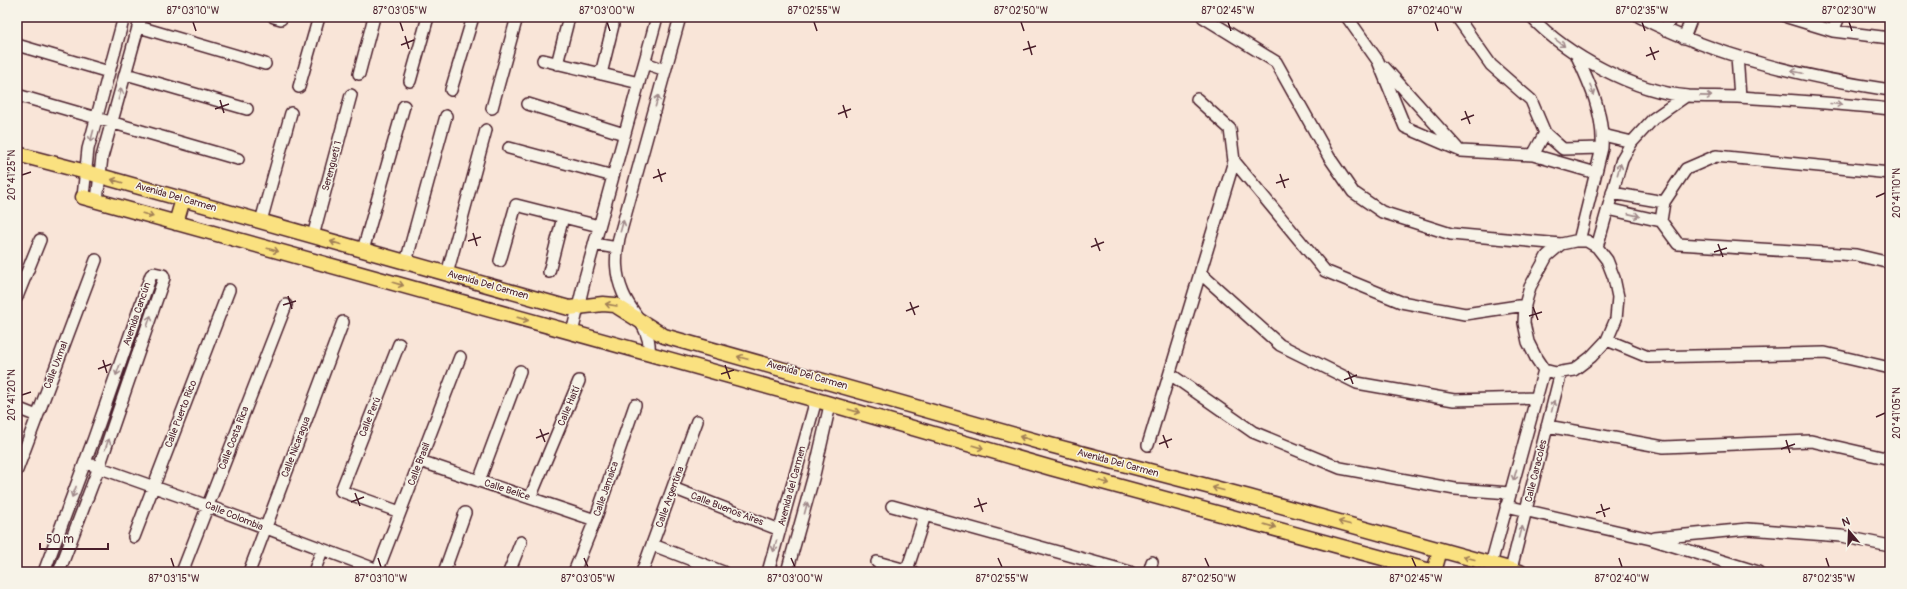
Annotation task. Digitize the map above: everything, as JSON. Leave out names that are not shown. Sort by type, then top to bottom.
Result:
[{"type":"main road","name":"Avenida Del Carmen","points":[[17,154],[183,199],[569,308],[603,304],[615,305],[664,336],[1050,445],[1249,497],[1516,571]]},
{"type":"main road","points":[[83,196],[816,400],[1051,468],[1434,572],[1440,550]]},
{"type":"main road","points":[[176,223],[183,199]]},
{"type":"main road","points":[[1050,445],[1054,457],[1051,468]]},
{"type":"main road","points":[[1243,519],[1249,497]]},
{"type":"street","points":[[97,200],[88,149],[124,17]]},
{"type":"street","points":[[299,86],[319,17]]},
{"type":"street","points":[[359,74],[374,17]]},
{"type":"street","points":[[410,81],[428,17]]},
{"type":"street","points":[[451,90],[473,17]]},
{"type":"street","points":[[492,108],[517,17]]},
{"type":"street","points":[[557,64],[569,17]]},
{"type":"street","points":[[572,333],[594,244],[657,17]]},
{"type":"street","points":[[1203,17],[1276,62],[1329,157],[1353,192],[1382,212],[1451,234],[1561,244],[1587,241],[1597,247],[1606,260],[1614,278],[1618,297],[1616,319],[1607,340],[1591,357],[1574,370],[1556,373],[1544,370],[1536,358],[1528,342],[1524,323],[1525,305],[1530,287],[1547,256],[1561,244]]},
{"type":"street","points":[[1347,17],[1378,60],[1461,151]]},
{"type":"street","points":[[1457,17],[1491,66],[1531,100],[1545,133],[1563,149],[1602,148]]},
{"type":"street","points":[[1531,17],[1545,32],[1576,54],[1622,78],[1657,90],[1686,96],[1740,97],[1890,109]]},
{"type":"street","points":[[1640,17],[1684,38],[1737,56],[1785,70],[1890,90]]},
{"type":"street","points":[[1665,30],[1671,17]]},
{"type":"street","points":[[1684,38],[1692,17]]},
{"type":"street","points":[[1787,17],[1833,31],[1890,38]]},
{"type":"street","points":[[1833,31],[1839,17]]},
{"type":"street","points":[[649,354],[650,344],[648,334],[623,294],[615,264],[617,248],[678,18]]},
{"type":"street","points":[[83,196],[112,122],[140,22],[265,64]]},
{"type":"street","points":[[601,74],[613,25]]},
{"type":"street","points":[[17,46],[109,72]]},
{"type":"street","points":[[1576,54],[1597,105],[1603,135],[1602,148],[1579,241]]},
{"type":"street","points":[[1737,56],[1740,97]]},
{"type":"street","points":[[543,60],[639,83]]},
{"type":"street","points":[[1378,60],[1405,127],[1461,151],[1534,155],[1596,173]]},
{"type":"street","points":[[645,62],[665,70]]},
{"type":"street","points":[[126,74],[247,109]]},
{"type":"street","points":[[17,94],[238,159]]},
{"type":"street","name":"Serengueti 1","points":[[313,236],[352,95]]},
{"type":"street","points":[[1597,247],[1622,159],[1632,142],[1653,119],[1686,96]]},
{"type":"street","points":[[1148,445],[1234,161],[1230,128],[1197,99]]},
{"type":"street","points":[[528,104],[624,134]]},
{"type":"street","points":[[363,250],[404,106]]},
{"type":"street","points":[[261,221],[292,113]]},
{"type":"street","points":[[406,262],[446,116]]},
{"type":"street","points":[[447,274],[486,130]]},
{"type":"street","points":[[1534,155],[1545,133]]},
{"type":"street","points":[[1603,135],[1632,142]]},
{"type":"street","points":[[509,148],[613,176]]},
{"type":"street","points":[[1559,162],[1563,149]]},
{"type":"street","points":[[1661,221],[1664,202],[1686,169],[1716,156],[1890,173]]},
{"type":"street","points":[[1234,161],[1325,271],[1401,302],[1465,314],[1525,305]]},
{"type":"street","points":[[1612,193],[1664,202]]},
{"type":"street","points":[[500,261],[516,205],[599,226]]},
{"type":"street","points":[[1608,209],[1661,221],[1678,244],[1856,255],[1890,263]]},
{"type":"street","points":[[549,272],[563,217]]},
{"type":"street","points":[[1583,223],[1594,228],[1603,227]]},
{"type":"street","points":[[17,297],[22,273],[40,240]]},
{"type":"street","points":[[594,244],[617,248]]},
{"type":"street","name":"Calle Uxmal","points":[[17,470],[96,260]]},
{"type":"street","name":"Avenida Cancún","points":[[44,572],[85,462],[151,275],[154,273],[163,275],[164,278],[99,467],[59,572]]},
{"type":"street","points":[[1200,273],[1280,345],[1357,384],[1454,400],[1536,398]]},
{"type":"street","name":"Calle Puerto Rico","points":[[134,538],[229,290]]},
{"type":"street","name":"Calle Costa Rica","points":[[182,572],[286,304]]},
{"type":"street","name":"Calle Nicaragua","points":[[249,572],[343,322]]},
{"type":"street","points":[[1607,340],[1648,357],[1825,353],[1890,368]]},
{"type":"street","name":"Calle Perú","points":[[399,344],[341,491],[400,512]]},
{"type":"street","name":"Calle Brasil","points":[[379,571],[400,512],[460,357]]},
{"type":"street","name":"Calle Caracoles","points":[[1491,564],[1544,370]]},
{"type":"street","points":[[479,481],[520,371]]},
{"type":"street","name":"Calle Caracoles","points":[[1516,571],[1526,511],[1561,372]]},
{"type":"street","points":[[1170,374],[1253,432],[1340,468],[1455,489],[1510,493]]},
{"type":"street","name":"Calle Haití","points":[[530,498],[580,381]]},
{"type":"street","name":"Avenida del Carmen","points":[[768,572],[816,400]]},
{"type":"street","name":"Calle Jamaica","points":[[574,572],[595,520],[635,405]]},
{"type":"street","name":"Avenida del Carmen","points":[[788,572],[814,475],[830,405]]},
{"type":"street","points":[[17,408],[37,416]]},
{"type":"street","name":"Calle Argentina","points":[[642,572],[697,421]]},
{"type":"street","points":[[1548,426],[1664,447],[1811,441],[1890,459]]},
{"type":"street","points":[[1522,447],[1541,451]]},
{"type":"street","name":"Calle Belice","points":[[420,461],[595,520]]},
{"type":"street","name":"Calle Colombia","points":[[85,462],[208,506],[265,529],[379,571]]},
{"type":"street","points":[[796,471],[814,475]]},
{"type":"street","name":"Calle Buenos Aires","points":[[673,488],[780,530]]},
{"type":"street","points":[[892,506],[1130,572]]},
{"type":"street","points":[[1506,506],[1651,538],[1758,572]]},
{"type":"street","points":[[444,572],[465,513]]},
{"type":"street","points":[[877,562],[910,571],[925,514]]},
{"type":"street","points":[[1651,538],[1748,529],[1841,536],[1890,546]]},
{"type":"street","points":[[509,572],[521,542]]},
{"type":"street","points":[[653,545],[723,572]]},
{"type":"street","points":[[52,550],[65,555]]},
{"type":"street","points":[[314,572],[322,550]]}]
